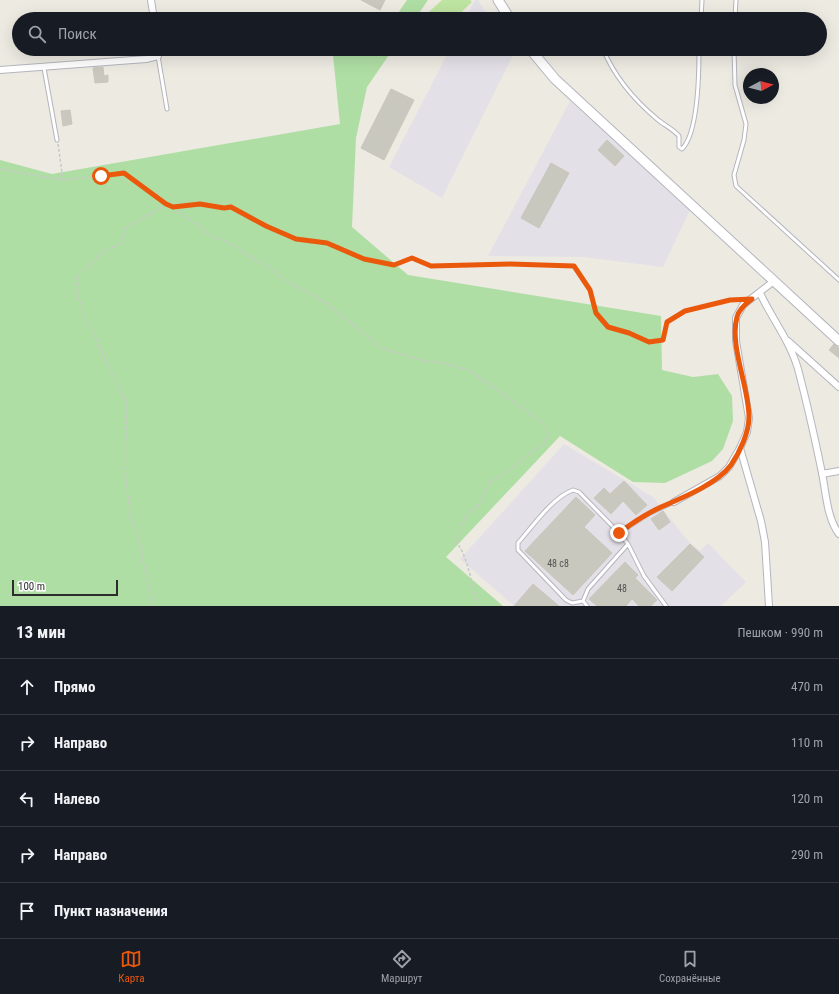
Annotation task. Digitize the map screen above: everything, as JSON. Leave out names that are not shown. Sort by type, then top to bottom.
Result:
[{"type":"main road","points":[[498,0],[506,12]]},
{"type":"main road","points":[[536,56],[555,79],[839,341]]},
{"type":"street","points":[[151,0],[153,12]]},
{"type":"street","points":[[0,70],[44,68],[158,56]]},
{"type":"street","points":[[674,502],[720,476],[729,467],[740,448],[747,432],[749,418],[736,341],[736,323],[740,309],[774,281]]},
{"type":"street","points":[[760,293],[768,310],[787,340],[798,368],[834,527],[839,534]]},
{"type":"street","points":[[787,340],[839,387]]},
{"type":"street","points":[[740,448],[761,521],[765,542],[769,606]]},
{"type":"street","points":[[822,474],[839,471]]},
{"type":"lane","points":[[701,12],[702,0]]},
{"type":"lane","points":[[735,12],[736,0]]},
{"type":"lane","points":[[158,56],[167,109]]},
{"type":"lane","points":[[606,56],[609,65],[626,91],[679,136],[679,147],[682,149],[686,145],[693,122],[699,56]]},
{"type":"lane","points":[[734,56],[734,85],[746,124],[744,140],[734,175],[736,186],[839,280]]},
{"type":"lane","points":[[44,68],[58,140]]},
{"type":"lane","points":[[583,601],[572,603],[566,600],[518,550],[518,543],[553,504],[563,495],[573,490],[579,492],[628,544],[644,576],[666,606]]},
{"type":"lane","points":[[619,533],[650,513],[674,502]]},
{"type":"lane","points":[[583,601],[588,589],[628,544]]},
{"type":"lane","points":[[583,601],[587,606]]},
{"type":"path","points":[[58,140],[63,180]]},
{"type":"path","points":[[0,169],[63,180],[124,173],[213,237],[226,241],[254,260],[265,264],[281,277],[328,304],[381,348],[428,362],[437,362],[470,370],[543,423],[548,435],[546,441],[505,473],[489,482],[481,504],[474,506],[459,529],[455,541],[468,567],[469,576],[478,606]]},
{"type":"path","points":[[152,606],[137,530],[130,516],[125,469],[127,404],[85,317],[77,295],[76,278],[104,251],[121,244],[125,229],[166,204]]},
{"type":"path","points":[[173,207],[200,204],[224,208],[231,207],[266,226],[296,239],[327,243],[364,259],[394,265],[412,258],[431,266],[510,264],[574,266],[590,290],[596,313],[608,327],[629,333],[649,342],[663,340],[667,322],[685,311],[730,300],[752,299]]},
{"type":"shaded area","points":[[475,0],[478,0],[486,12],[469,12]]},
{"type":"shaded area","points":[[446,56],[513,56],[442,198],[389,167]]},
{"type":"shaded area","points":[[570,101],[691,208],[663,267],[583,257],[488,256]]},
{"type":"shaded area","points":[[564,444],[653,497],[689,542],[700,551],[708,543],[746,582],[721,606],[514,606],[460,559]]},
{"type":"green space","points":[[407,0],[428,0],[420,12],[399,12]]},
{"type":"green space","points":[[442,0],[470,0],[472,2],[461,12],[429,12]]},
{"type":"green space","points":[[333,56],[388,56],[367,87],[356,138],[352,227],[408,275],[661,316],[662,370],[693,377],[718,374],[732,396],[733,421],[723,449],[712,461],[665,483],[633,482],[560,436],[446,557],[503,606],[0,606],[0,160],[52,174],[340,124]]},
{"type":"building","points":[[361,0],[385,0],[380,10]]},
{"type":"building","points":[[103,67],[104,76],[108,75],[108,82],[95,83],[93,68]]},
{"type":"building","points":[[391,89],[414,100],[384,160],[361,148]]},
{"type":"building","points":[[70,110],[72,124],[63,126],[61,111]]},
{"type":"building","points":[[607,140],[624,156],[615,166],[598,150]]},
{"type":"building","points":[[551,163],[569,173],[539,228],[521,218]]},
{"type":"building","points":[[834,344],[839,348],[839,358],[829,350]]},
{"type":"building","points":[[624,481],[647,505],[636,515],[623,501],[611,514],[594,498],[604,488],[610,494]]},
{"type":"building","points":[[576,497],[595,515],[584,527],[612,553],[573,595],[525,551]]},
{"type":"building","points":[[663,511],[670,522],[659,530],[651,519]]},
{"type":"building","points":[[690,544],[704,557],[672,591],[657,577]]},
{"type":"building","points":[[625,562],[638,575],[635,578],[657,600],[651,606],[639,606],[632,599],[626,606],[597,606],[589,599]]},
{"type":"building","points":[[533,584],[559,606],[514,606]]},
{"type":"route","points":[[101,176],[124,173],[166,204],[173,207],[200,204],[224,208],[231,207],[266,226],[296,239],[327,243],[364,259],[394,265],[412,258],[431,266],[448,267],[510,264],[574,266],[590,290],[596,313],[608,327],[629,333],[649,342],[663,340],[667,322],[685,311],[730,300],[752,299],[743,305],[736,318],[736,341],[749,406],[749,418],[747,432],[733,462],[720,476],[714,480],[674,502],[650,513],[619,533]]}]
